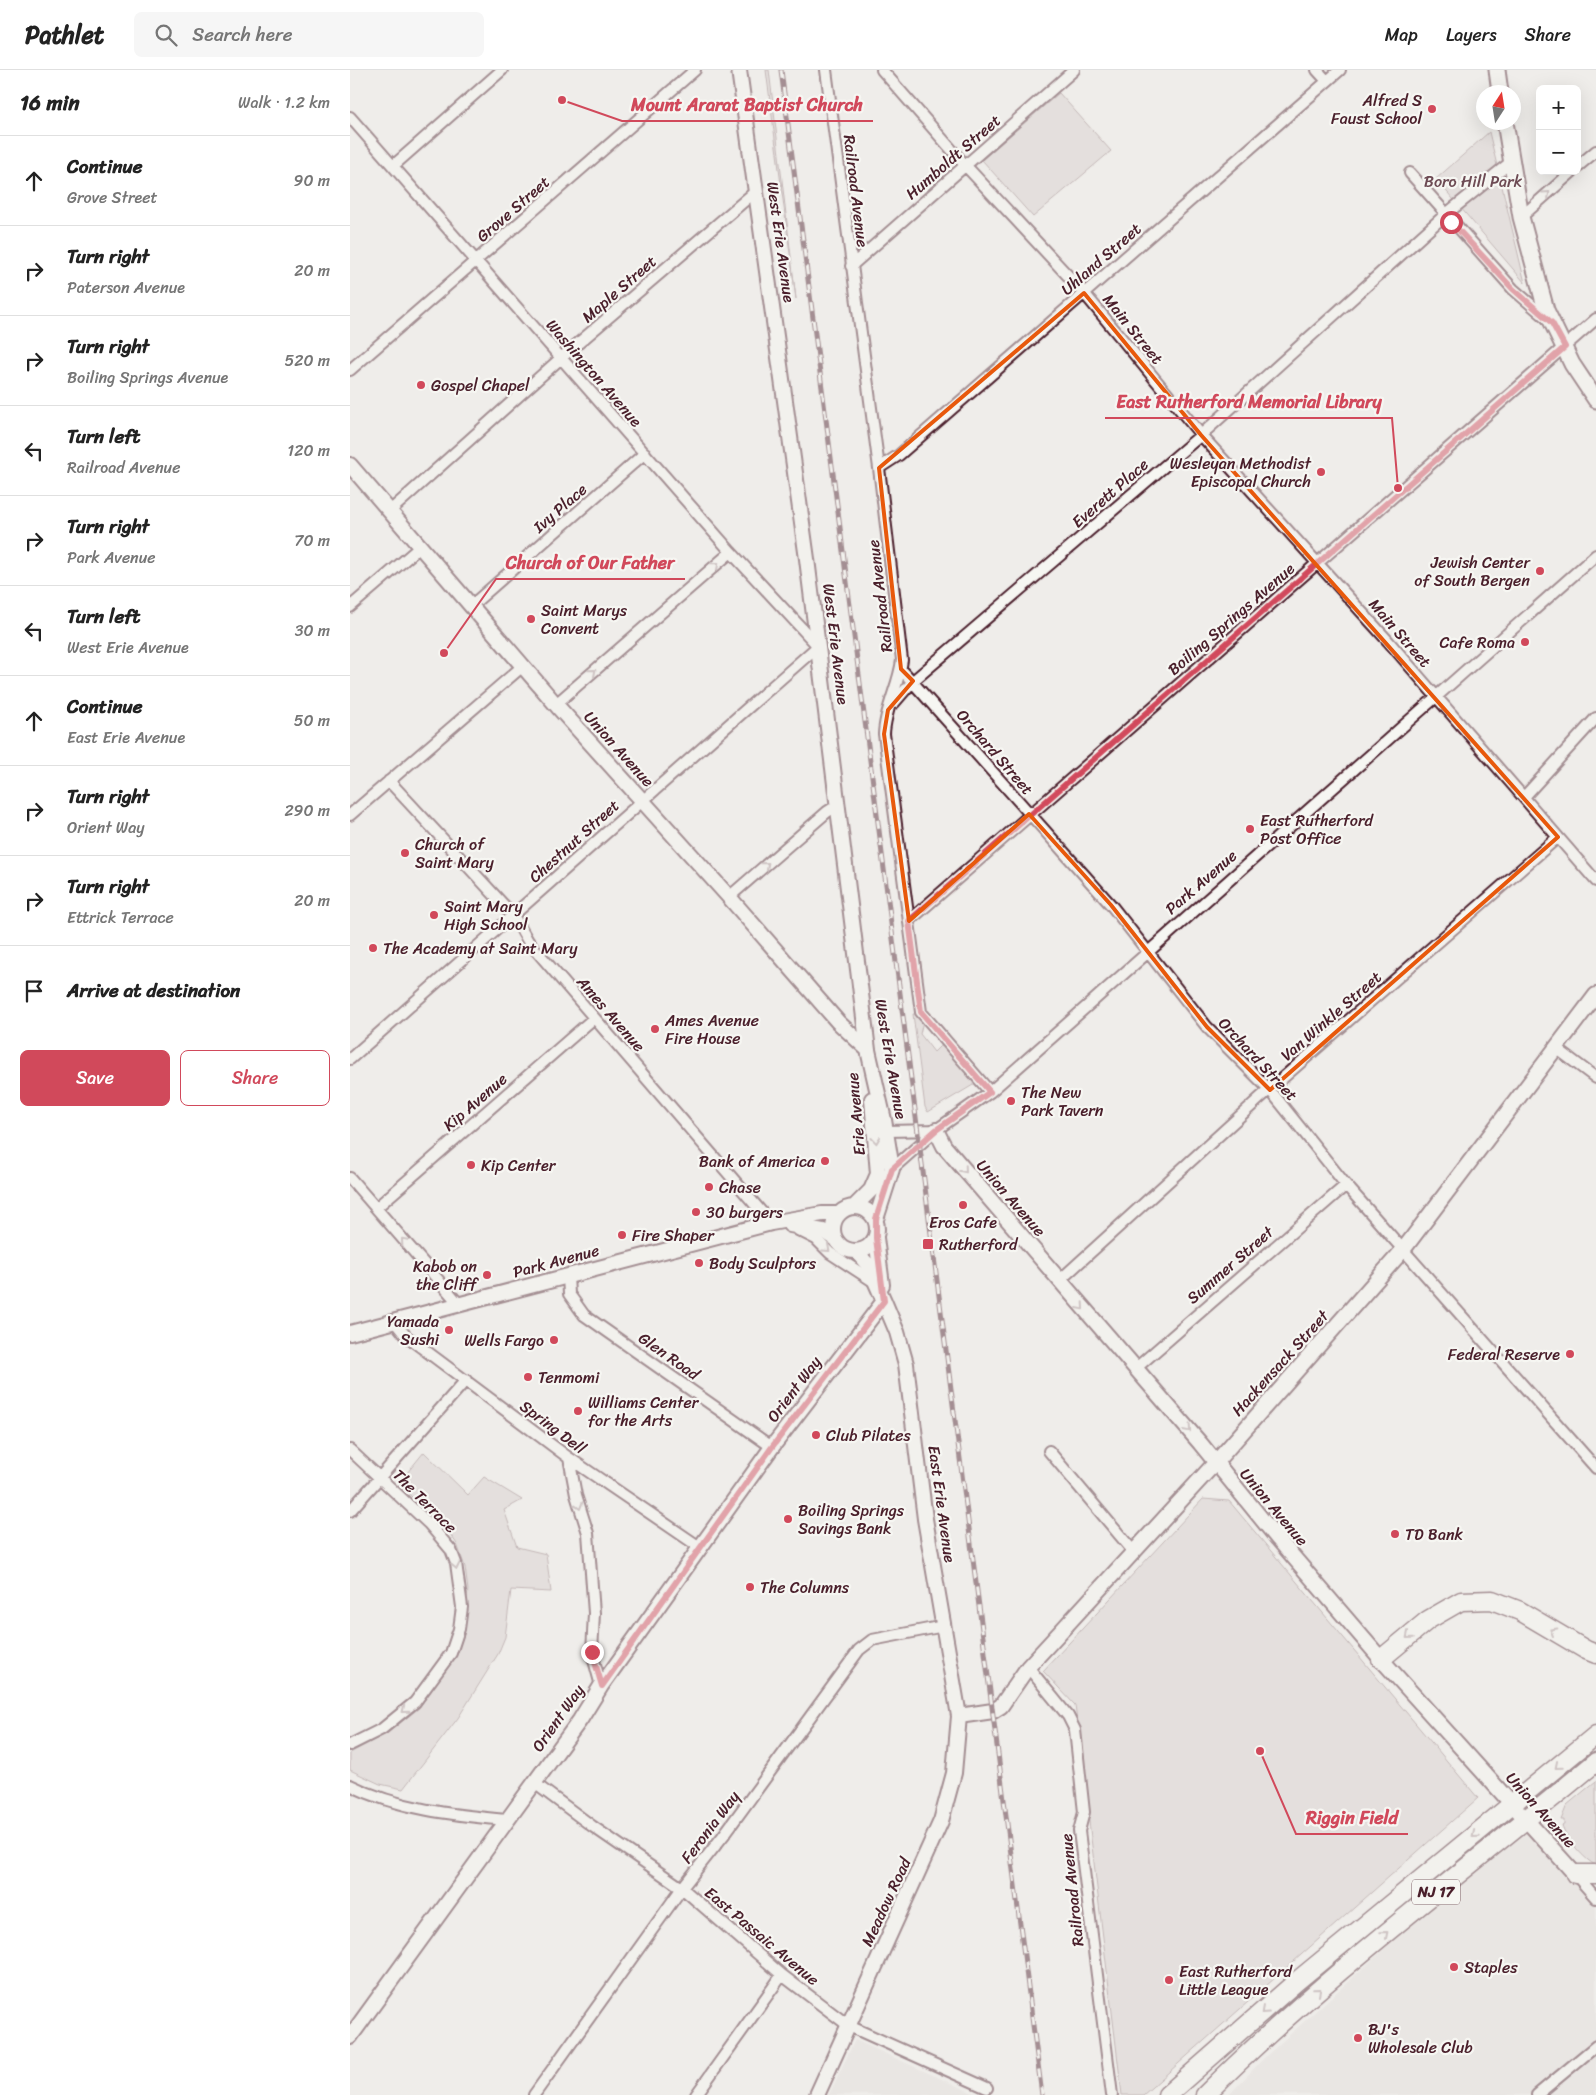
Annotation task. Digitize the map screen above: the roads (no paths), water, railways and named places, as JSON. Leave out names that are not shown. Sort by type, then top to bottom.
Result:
[{"type":"highway","points":[[1381,1659],[1428,1620],[1461,1601],[1492,1600],[1520,1611],[1596,1654]]},
{"type":"highway","name":"NJ 17","points":[[1168,2095],[1297,1981],[1596,1735]]},
{"type":"highway","name":"NJ 17","points":[[1204,2095],[1253,2048],[1347,1965],[1592,1768]]},
{"type":"highway","points":[[1575,1874],[1596,1874]]},
{"type":"main road","points":[[1497,70],[1499,85]]},
{"type":"main road","points":[[1506,130],[1521,217],[1540,288],[1552,323],[1572,364],[1596,400]]},
{"type":"street","points":[[393,166],[502,70]]},
{"type":"street","name":"Grove Street","points":[[350,370],[695,70]]},
{"type":"street","name":"West Erie Avenue","points":[[739,70],[818,646],[868,1050],[887,1131],[892,1169],[876,1219]]},
{"type":"street","name":"Railroad Avenue","points":[[826,70],[879,468],[902,660],[896,689],[888,710],[884,734],[921,1012],[990,1092]]},
{"type":"street","name":"Main Street","points":[[882,70],[965,165],[1084,293],[1201,435],[1318,563],[1596,881]]},
{"type":"street","name":"Humboldt Street","points":[[851,266],[1074,70]]},
{"type":"street","points":[[1317,70],[1327,81]]},
{"type":"street","name":"Uhland Street","points":[[879,468],[899,455],[1340,70]]},
{"type":"street","name":"Washington Avenue","points":[[350,117],[731,552],[818,646]]},
{"type":"street","points":[[1581,164],[1596,151]]},
{"type":"street","name":"Everett Place","points":[[888,710],[914,681],[1201,435],[1445,215],[1511,162]]},
{"type":"street","points":[[1410,173],[1445,215],[1513,289],[1552,323]]},
{"type":"street","points":[[1521,217],[1568,175]]},
{"type":"street","name":"Maple Street","points":[[390,511],[562,358],[756,191]]},
{"type":"street","name":"Boiling Springs Avenue","points":[[909,921],[1596,319]]},
{"type":"street","name":"Ivy Place","points":[[472,605],[645,453]]},
{"type":"street","name":"Union Avenue","points":[[350,465],[556,704],[838,1022],[868,1050]]},
{"type":"street","points":[[350,607],[421,546]]},
{"type":"street","points":[[556,704],[731,552]]},
{"type":"street","name":"Park Avenue","points":[[892,1169],[936,1130],[990,1092],[1596,555]]},
{"type":"street","name":"Chestnut Street","points":[[350,1059],[818,646]]},
{"type":"street","points":[[350,815],[524,665]]},
{"type":"street","name":"Orchard Street","points":[[901,669],[914,681],[1029,814],[1070,858],[1149,951],[1207,1026],[1270,1090],[1346,1185],[1596,1468]]},
{"type":"street","points":[[1524,797],[1596,718]]},
{"type":"street","name":"Ames Avenue","points":[[389,781],[513,914],[528,941],[771,1223]]},
{"type":"street","points":[[729,897],[827,812],[838,805]]},
{"type":"street","name":"Van Winkle Street","points":[[1059,1281],[1270,1090],[1558,837]]},
{"type":"street","name":"Hackensack Street","points":[[958,1716],[993,1711],[1001,1706],[1028,1667],[1216,1462],[1404,1250],[1596,995]]},
{"type":"street","name":"Kip Avenue","points":[[376,1208],[594,1018]]},
{"type":"street","points":[[1556,1048],[1596,1078]]},
{"type":"street","name":"Erie Avenue","points":[[854,1207],[867,1195],[878,1174],[868,1050]]},
{"type":"street","points":[[887,1131],[936,1130]]},
{"type":"street","name":"Union Avenue","points":[[936,1130],[944,1146],[1216,1462],[1278,1539],[1381,1659],[1596,1898]]},
{"type":"street","points":[[350,1178],[459,1304]]},
{"type":"street","name":"Summer Street","points":[[1135,1369],[1346,1185]]},
{"type":"street","points":[[854,1207],[865,1209],[876,1219],[876,1238],[868,1248],[856,1251],[841,1247],[835,1239],[833,1227],[838,1214],[854,1207]]},
{"type":"street","name":"Park Avenue","points":[[350,1333],[771,1223],[822,1214],[838,1214]]},
{"type":"street","name":"Park Avenue","points":[[771,1223],[817,1229],[835,1239]]},
{"type":"street","points":[[786,1224],[816,1239],[830,1253],[877,1284]]},
{"type":"street","name":"East Erie Avenue","points":[[876,1238],[884,1301]]},
{"type":"street","name":"East Erie Avenue","points":[[856,1251],[868,1265],[877,1284],[897,1332],[906,1364],[925,1519],[958,1716]]},
{"type":"street","name":"Glen Road","points":[[568,1276],[569,1294],[584,1316],[772,1447]]},
{"type":"street","name":"Orient Way","points":[[350,2037],[580,1720],[602,1686],[702,1548],[772,1447],[884,1301]]},
{"type":"street","name":"Spring Dell","points":[[394,1321],[406,1336],[569,1458],[702,1548]]},
{"type":"street","points":[[350,1511],[466,1380]]},
{"type":"street","name":"The Terrace","points":[[350,1450],[429,1524],[451,1550],[456,1563],[462,1607],[451,1653],[415,1702],[382,1729],[350,1745]]},
{"type":"street","points":[[1049,1451],[1133,1551]]},
{"type":"street","points":[[569,1458],[576,1495],[588,1533],[594,1612],[592,1652],[602,1686]]},
{"type":"street","name":"Feronia Way","points":[[534,2095],[682,1888],[723,1836],[859,1650],[872,1640],[944,1626]]},
{"type":"street","name":"Railroad Avenue","points":[[1028,1667],[1068,1716],[1075,1730],[1084,1812],[1079,1831],[1112,2095]]},
{"type":"street","name":"Meadow Road","points":[[816,2095],[941,1821],[954,1772],[958,1716]]},
{"type":"street","name":"East Passaic Avenue","points":[[534,1782],[592,1826],[682,1888],[782,1975],[849,2026],[987,2088]]},
{"type":"street","points":[[350,1785],[376,1798],[447,1814],[506,1820]]},
{"type":"street","points":[[696,2095],[782,1975]]},
{"type":"street","points":[[1536,2095],[1596,2046]]},
{"type":"railway","points":[[781,70],[1042,2095]]},
{"type":"place","name":"Mount Ararat Baptist Church","points":[[562,100]]},
{"type":"place","name":"Alfred S Faust School","points":[[1432,109]]},
{"type":"place","name":"Gospel Chapel","points":[[421,385]]},
{"type":"place","name":"Wesleyan Methodist Episcopal Church","points":[[1321,472]]},
{"type":"place","name":"East Rutherford Memorial Library","points":[[1398,488]]},
{"type":"place","name":"Jewish Center of South Bergen","points":[[1540,571]]},
{"type":"place","name":"Saint Marys Convent","points":[[531,619]]},
{"type":"place","name":"Cafe Roma","points":[[1525,642]]},
{"type":"place","name":"Church of Our Father","points":[[444,653]]},
{"type":"place","name":"East Rutherford Post Office","points":[[1250,829]]},
{"type":"place","name":"Church of Saint Mary","points":[[405,853]]},
{"type":"place","name":"Saint Mary High School","points":[[434,915]]},
{"type":"place","name":"The Academy at Saint Mary","points":[[373,948]]},
{"type":"place","name":"Ames Avenue Fire House","points":[[655,1029]]},
{"type":"place","name":"The New Park Tavern","points":[[1011,1101]]},
{"type":"place","name":"Bank of America","points":[[825,1161]]},
{"type":"place","name":"Kip Center","points":[[471,1165]]},
{"type":"place","name":"Chase","points":[[709,1187]]},
{"type":"place","name":"Eros Cafe","points":[[963,1205]]},
{"type":"place","name":"30 burgers","points":[[696,1212]]},
{"type":"place","name":"Fire Shaper","points":[[622,1235]]},
{"type":"place","name":"Rutherford","points":[[928,1244]]},
{"type":"place","name":"Body Sculptors","points":[[699,1263]]},
{"type":"place","name":"Kabob on the Cliff","points":[[487,1275]]},
{"type":"place","name":"Yamada Sushi","points":[[449,1330]]},
{"type":"place","name":"Wells Fargo","points":[[554,1340]]},
{"type":"place","name":"Federal Reserve","points":[[1570,1354]]},
{"type":"place","name":"Tenmomi","points":[[528,1377]]},
{"type":"place","name":"Williams Center for the Arts","points":[[578,1411]]},
{"type":"place","name":"Club Pilates","points":[[816,1435]]},
{"type":"place","name":"Boiling Springs Savings Bank","points":[[788,1519]]},
{"type":"place","name":"TD Bank","points":[[1395,1534]]},
{"type":"place","name":"The Columns","points":[[750,1587]]},
{"type":"place","name":"Riggin Field","points":[[1260,1751]]},
{"type":"place","name":"Staples","points":[[1454,1967]]},
{"type":"place","name":"East Rutherford Little League","points":[[1169,1980]]},
{"type":"place","name":"BJ's Wholesale Club","points":[[1358,2038]]},
{"type":"park label","name":"Boro Hill Park","points":[[1473,181]]}]
